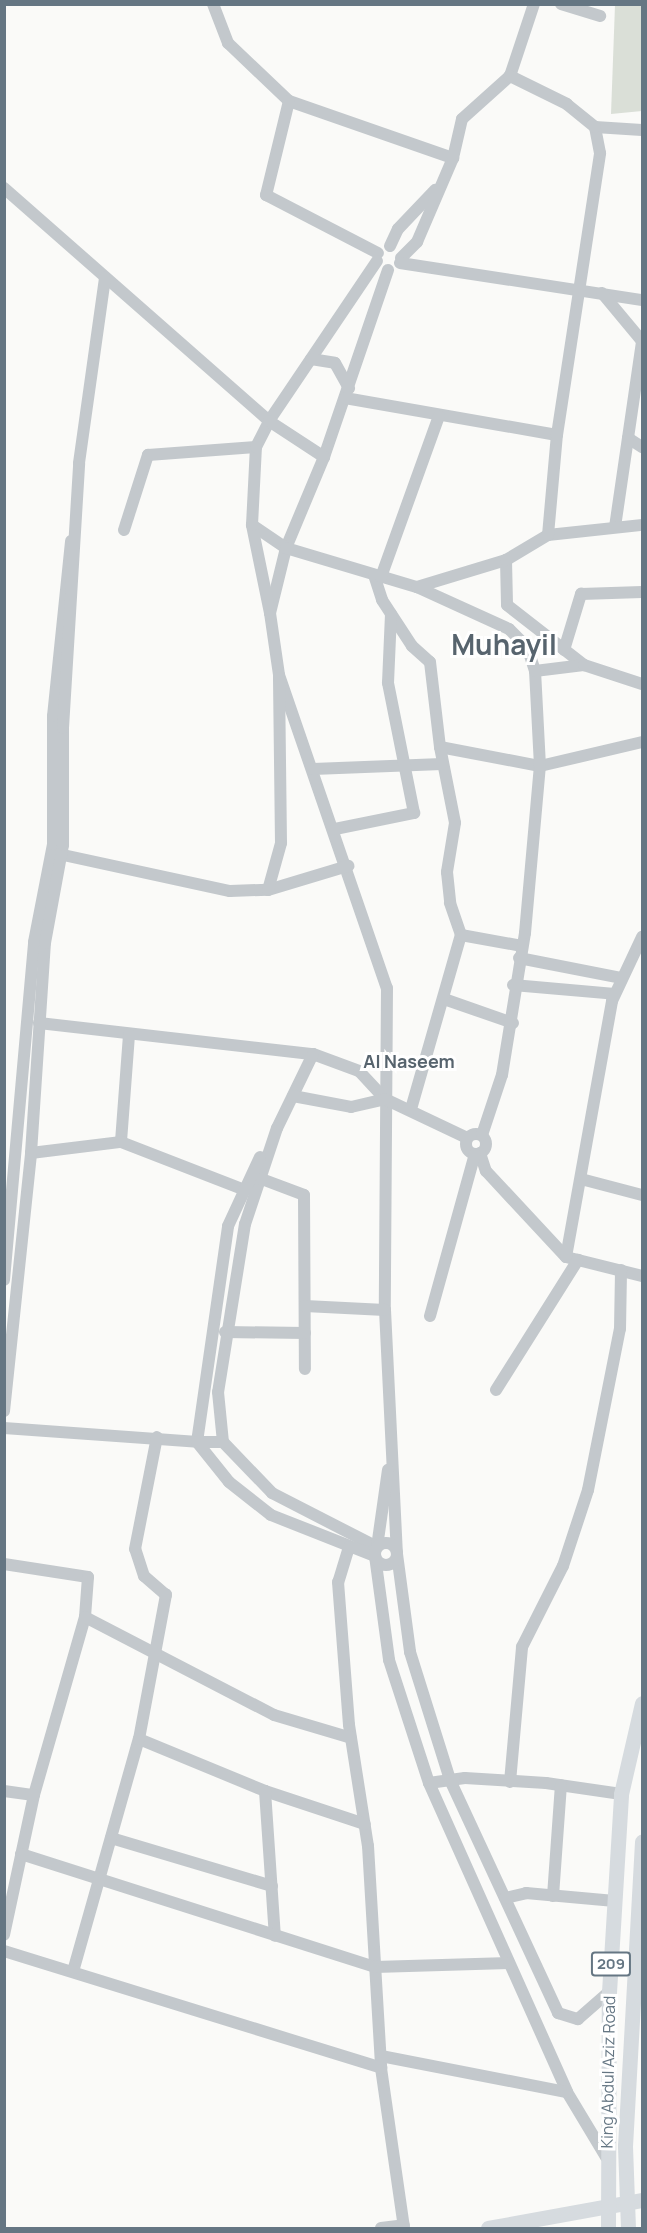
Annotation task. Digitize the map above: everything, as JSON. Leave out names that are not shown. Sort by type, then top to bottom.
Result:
[{"type":"main road","name":"King Abdul Aziz Road","points":[[609,2229],[606,2157],[609,1992],[621,1794],[642,1703]]},
{"type":"main road","name":"King Abdul Aziz Road","points":[[628,2229],[629,2073],[638,1993],[638,1912],[642,1841]]},
{"type":"main road","points":[[638,1912],[642,1931]]},
{"type":"main road","points":[[609,1992],[638,1993]]},
{"type":"main road","points":[[629,2073],[642,2051]]},
{"type":"main road","points":[[488,2229],[642,2200]]},
{"type":"main road","points":[[609,2229],[642,2222]]},
{"type":"street","points":[[213,4],[228,44],[289,101],[453,158]]},
{"type":"street","points":[[270,613],[286,548],[324,457],[388,270],[401,261],[417,242],[453,158],[462,119],[510,76],[534,4]]},
{"type":"street","points":[[561,4],[600,16]]},
{"type":"street","points":[[510,76],[567,104],[595,127],[642,130]]},
{"type":"street","points":[[289,101],[266,195],[377,257],[388,270]]},
{"type":"street","points":[[548,536],[557,435],[600,153],[595,127]]},
{"type":"street","points":[[268,891],[281,843],[279,675],[270,613],[252,525],[256,447],[269,421],[377,257],[390,246],[398,229],[440,184]]},
{"type":"street","points":[[4,188],[269,421],[324,457]]},
{"type":"street","points":[[390,246],[401,261],[602,293],[640,296]]},
{"type":"street","points":[[4,1410],[31,1154],[45,944],[56,854],[74,528],[105,278]]},
{"type":"street","points":[[602,293],[642,347],[615,527]]},
{"type":"street","points":[[311,359],[335,363],[347,393]]},
{"type":"street","points":[[347,393],[439,416],[557,435]]},
{"type":"street","points":[[411,1109],[461,935],[450,903],[447,872],[455,823],[442,764],[430,662],[391,614],[377,575],[439,416]]},
{"type":"street","points":[[628,438],[642,447]]},
{"type":"street","points":[[124,530],[147,455],[256,447]]},
{"type":"street","points":[[252,525],[286,548],[417,587],[509,629],[527,647],[535,671],[540,766],[520,952],[513,985],[513,1023],[482,1135],[487,1144],[477,1154],[430,1316]]},
{"type":"street","points":[[417,587],[506,560],[548,536],[642,525]]},
{"type":"street","points":[[506,560],[507,605],[584,665],[642,684]]},
{"type":"street","points":[[564,650],[581,594],[642,592]]},
{"type":"street","points":[[335,830],[414,813],[400,766],[388,682],[391,614]]},
{"type":"street","points":[[535,671],[584,665]]},
{"type":"street","points":[[279,675],[348,866],[387,988],[385,1310],[397,1554],[410,1652],[450,1780],[558,2013],[578,2019],[609,1992]]},
{"type":"street","points":[[440,747],[540,766],[642,742]]},
{"type":"street","points":[[313,769],[442,764]]},
{"type":"street","points":[[56,854],[230,891],[268,891],[348,866]]},
{"type":"street","points":[[4,1280],[34,942],[56,854]]},
{"type":"street","points":[[461,935],[622,978]]},
{"type":"street","points":[[496,1390],[572,1258],[581,1179],[615,994],[622,978],[638,957],[642,937]]},
{"type":"street","points":[[513,985],[615,994]]},
{"type":"street","points":[[444,999],[513,1023]]},
{"type":"street","points":[[39,1023],[129,1035],[313,1054],[359,1071],[385,1099],[411,1109],[467,1138],[482,1135]]},
{"type":"street","points":[[122,1142],[129,1035]]},
{"type":"street","points":[[313,1054],[277,1128],[242,1189],[228,1226],[209,1330],[197,1442],[229,1482],[271,1515],[349,1546],[376,1552]]},
{"type":"street","points":[[293,1096],[351,1107],[385,1099]]},
{"type":"street","points":[[277,1128],[259,1178],[225,1332],[218,1392],[223,1442],[272,1492],[376,1552],[388,1566],[397,1554]]},
{"type":"street","points":[[467,1138],[466,1146],[477,1154],[486,1171],[572,1258],[642,1274]]},
{"type":"street","points":[[31,1154],[122,1142],[242,1189]]},
{"type":"street","points":[[259,1178],[304,1195],[305,1370]]},
{"type":"street","points":[[581,1179],[642,1195]]},
{"type":"street","points":[[510,1782],[522,1647],[563,1566],[588,1490],[620,1329],[621,1270]]},
{"type":"street","points":[[304,1306],[385,1310]]},
{"type":"street","points":[[225,1332],[305,1333]]},
{"type":"street","points":[[4,1428],[223,1442]]},
{"type":"street","points":[[74,1968],[139,1738],[166,1595],[144,1576],[135,1549],[157,1437]]},
{"type":"street","points":[[391,1455],[376,1552],[389,1660],[429,1783],[567,2092],[606,2157]]},
{"type":"street","points":[[376,1552],[387,1543],[397,1554]]},
{"type":"street","points":[[349,1546],[338,1582],[351,1738],[364,1824],[381,2062],[404,2227],[381,2229]]},
{"type":"street","points":[[4,1564],[88,1577],[85,1617],[34,1796],[4,1935]]},
{"type":"street","points":[[85,1617],[274,1715],[351,1738]]},
{"type":"street","points":[[139,1738],[265,1791],[364,1824]]},
{"type":"street","points":[[429,1783],[450,1780],[510,1782],[561,1785],[621,1794]]},
{"type":"street","points":[[553,1896],[561,1785]]},
{"type":"street","points":[[4,1791],[34,1796]]},
{"type":"street","points":[[265,1791],[275,1936]]},
{"type":"street","points":[[111,1838],[272,1886]]},
{"type":"street","points":[[21,1854],[375,1967],[509,1963]]},
{"type":"street","points":[[505,1898],[553,1896],[615,1901]]},
{"type":"street","points":[[4,1951],[74,1968],[381,2062],[567,2092]]},
{"type":"shaded area","points":[[615,5],[642,5],[642,111],[611,114]]},
{"type":"district","name":"Muhayil","points":[[504,644]]},
{"type":"district","name":"Al Naseem","points":[[409,1061]]}]
